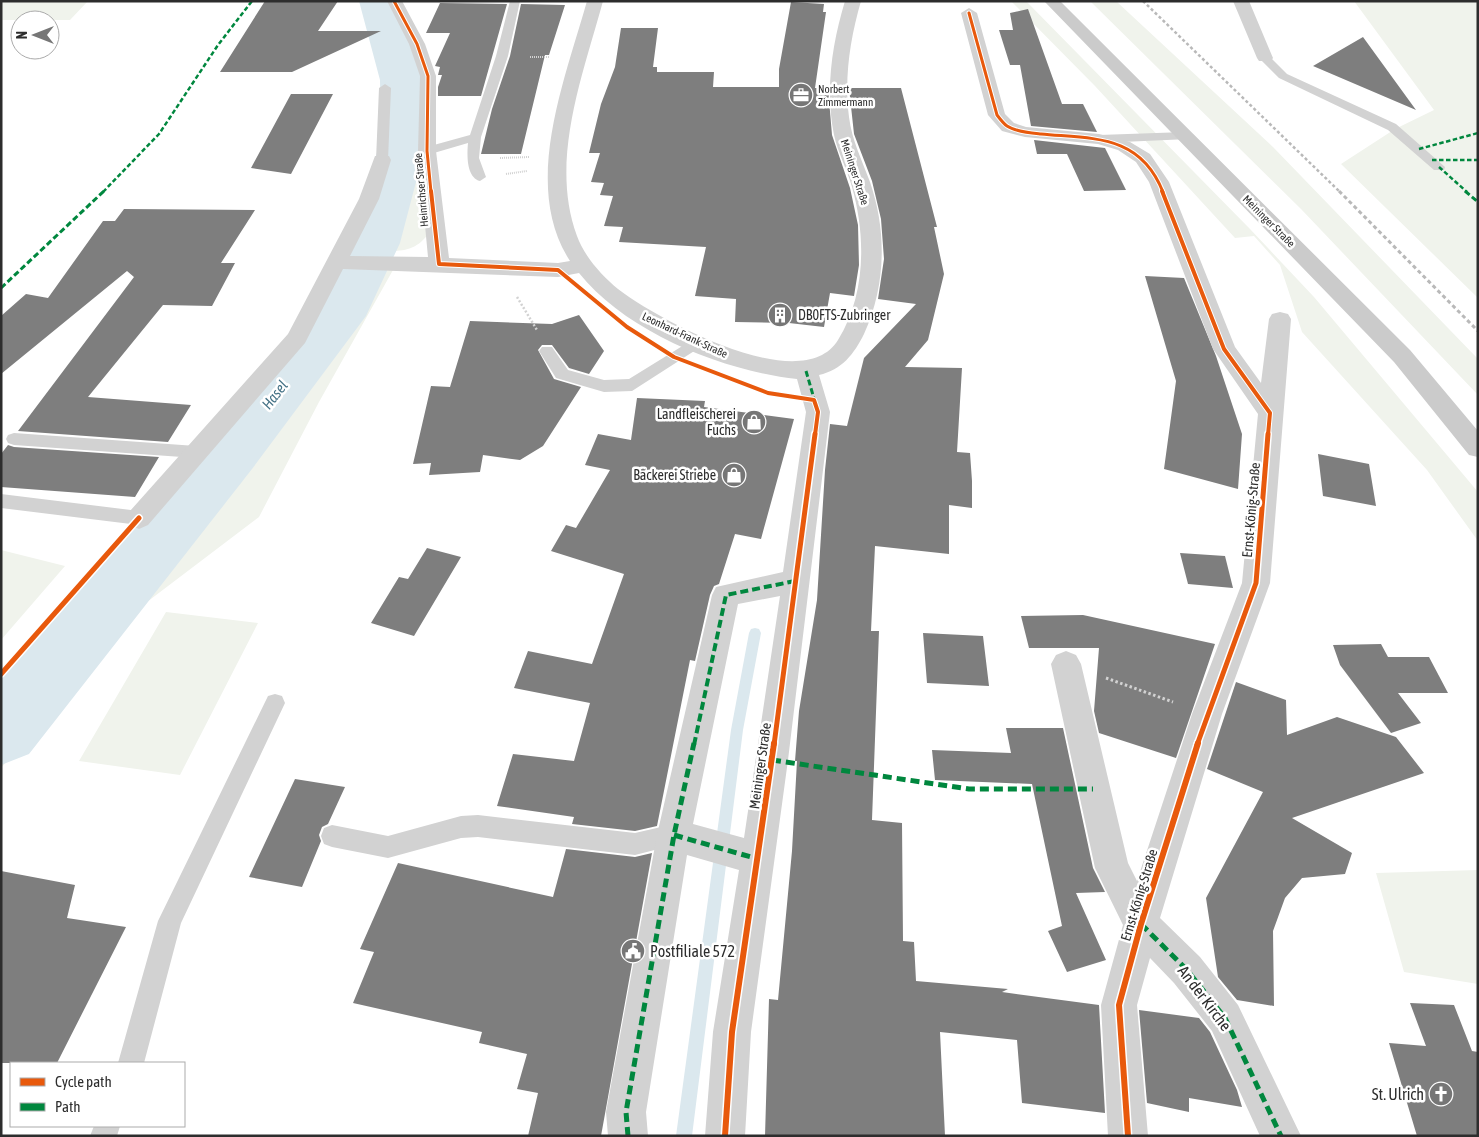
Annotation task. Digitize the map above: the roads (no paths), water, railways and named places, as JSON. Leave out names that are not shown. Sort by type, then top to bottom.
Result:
[{"type":"main road","name":"Meininger Straße","points":[[1051,1],[1402,356],[1478,448]]},
{"type":"street","name":"Heinrichser Straße","points":[[394,1],[417,44],[428,76],[426,151],[439,264]]},
{"type":"street","name":"Leonhard-Frank-Straße","points":[[595,1],[557,161],[559,212],[567,238],[585,265],[608,292],[646,319],[752,364],[783,371],[806,371]]},
{"type":"street","name":"Meininger Straße","points":[[725,1136],[732,1032],[750,856],[795,581],[818,412],[806,371],[826,366],[845,350],[856,324],[872,275],[871,228],[862,187],[843,137],[838,99],[840,61],[853,1]]},
{"type":"street","points":[[1241,1],[1265,58]]},
{"type":"street","points":[[969,13],[997,115],[1008,127],[1025,132],[1099,139],[1124,146],[1143,158],[1158,182],[1224,349],[1270,413]]},
{"type":"street","points":[[140,518],[296,338],[319,298],[335,262],[369,199],[382,160]]},
{"type":"street","points":[[335,262],[384,262],[558,270],[585,265]]},
{"type":"street","name":"Ernst-König-Straße","points":[[1128,1136],[1119,1005],[1141,924],[1207,714],[1256,583],[1280,319]]},
{"type":"street","points":[[628,1136],[626,1112],[686,839],[726,595],[795,581]]},
{"type":"street","name":"Ernst-König-Straße","points":[[1066,664],[1112,868],[1141,924]]},
{"type":"street","points":[[686,839],[750,856]]},
{"type":"street","name":"An der Kirche","points":[[1141,924],[1187,970],[1225,1018],[1281,1136]]},
{"type":"lane","points":[[480,177],[473,158],[475,137],[502,56],[515,1]]},
{"type":"lane","points":[[1265,58],[1283,76],[1392,127],[1439,167]]},
{"type":"lane","points":[[382,160],[385,88]]},
{"type":"lane","points":[[1099,139],[1185,136]]},
{"type":"lane","points":[[426,151],[475,137]]},
{"type":"lane","points":[[547,351],[562,374],[604,386],[632,385],[697,342]]},
{"type":"lane","points":[[14,440],[196,452]]},
{"type":"lane","points":[[1,501],[140,518]]},
{"type":"lane","points":[[131,1062],[170,921],[237,779],[275,704]]},
{"type":"lane","points":[[332,836],[388,847],[461,827],[478,826],[635,844],[686,839]]},
{"type":"waterway","name":"Hasel","points":[[1,728],[230,452],[338,316],[374,243],[404,140],[402,80],[378,1]]},
{"type":"waterway","points":[[684,1136],[737,730],[755,633]]},
{"type":"railway","points":[[1143,1],[1340,192]]},
{"type":"railway","points":[[1340,192],[1478,331]]},
{"type":"place","name":"Norbert Zimmermann","points":[[801,95]]},
{"type":"place","name":"DB0FTS-Zubringer","points":[[780,315]]},
{"type":"place","name":"Landfleischerei Fuchs","points":[[754,422]]},
{"type":"place","name":"Bäckerei Striebe","points":[[734,475]]},
{"type":"place","name":"Postfiliale 572","points":[[633,951]]},
{"type":"place","name":"St. Ulrich","points":[[1441,1094]]}]
